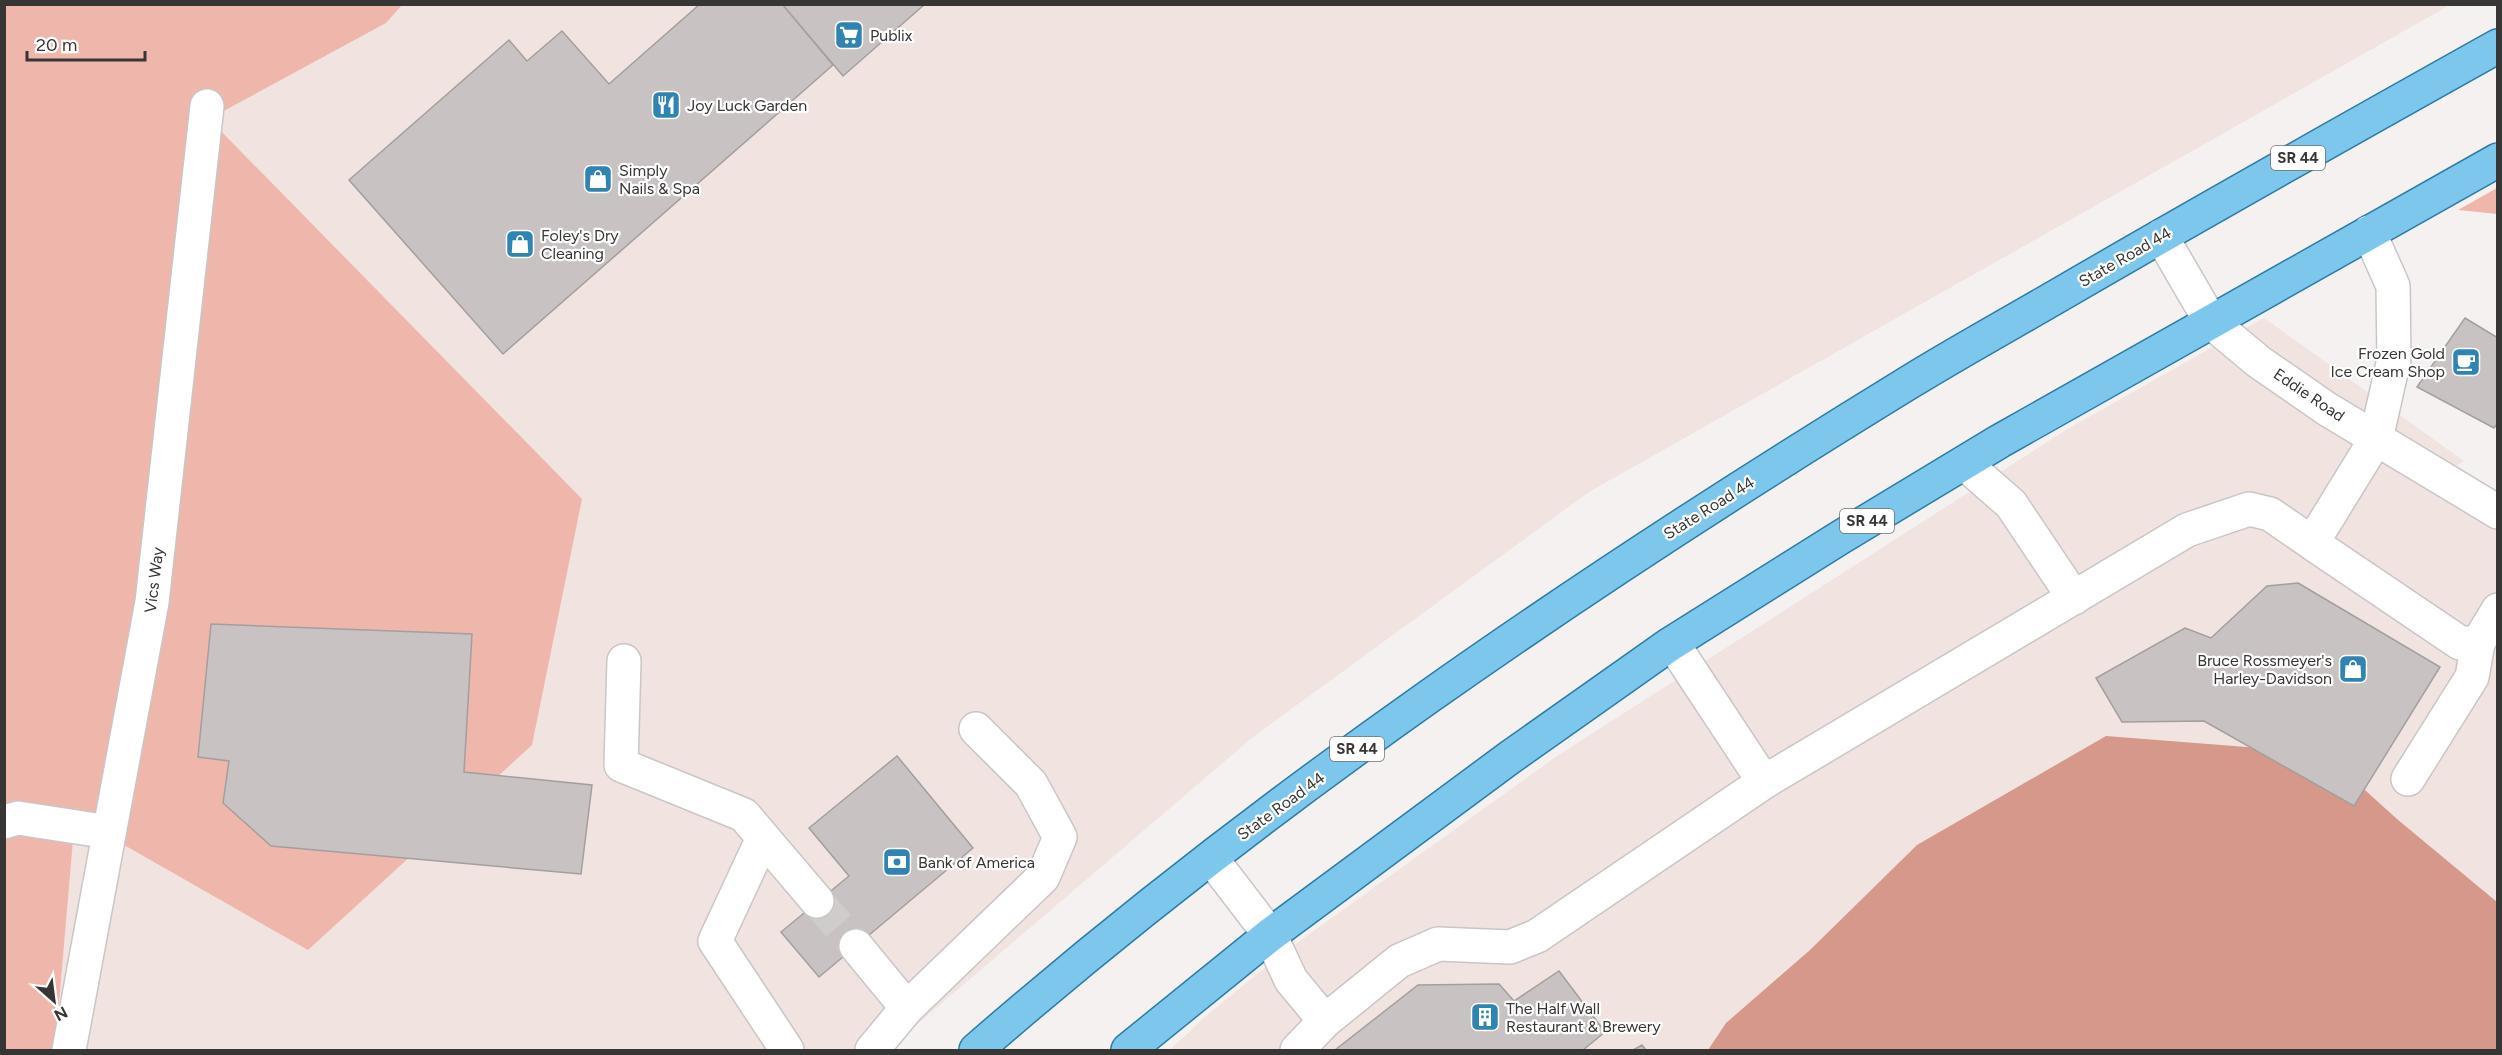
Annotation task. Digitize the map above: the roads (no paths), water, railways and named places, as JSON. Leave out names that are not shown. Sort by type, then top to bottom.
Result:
[{"type":"main road","name":"State Road 44","points":[[976,1050],[1211,858],[1444,685],[1674,529],[1912,381],[2161,236],[2498,46]]},
{"type":"main road","name":"SR 44","points":[[1128,1050],[1270,935],[1509,758],[1672,644],[1840,537],[1964,463],[2498,160]]},
{"type":"street","name":"Vics Way","points":[[69,1050],[152,602],[207,106]]},
{"type":"street","points":[[2312,543],[2376,439],[2394,359],[2393,286],[2369,232]]},
{"type":"street","name":"Eddie Road","points":[[2161,236],[2211,322],[2259,362],[2326,409],[2498,512]]},
{"type":"street","points":[[1964,463],[2011,504],[2074,598]]},
{"type":"street","points":[[1297,1050],[1325,1021],[1399,961],[1438,944],[1510,947],[1537,936],[1764,782],[2187,530],[2249,509],[2270,514],[2460,643],[2478,643]]},
{"type":"street","points":[[2408,779],[2472,677],[2478,643],[2498,610]]},
{"type":"street","points":[[1672,644],[1764,782]]},
{"type":"street","points":[[624,661],[621,765],[744,815],[817,901]]},
{"type":"street","points":[[872,1050],[907,1008],[1043,877],[1060,837],[1031,784],[976,729]]},
{"type":"street","points":[[4,822],[18,818],[109,832]]},
{"type":"street","points":[[763,838],[715,941],[788,1050]]},
{"type":"street","points":[[1211,858],[1270,935],[1291,980],[1325,1021]]},
{"type":"street","points":[[856,946],[907,1008]]},
{"type":"tunnel","points":[[817,901],[856,946]]},
{"type":"place","name":"Publix","points":[[849,35]]},
{"type":"place","name":"Joy Luck Garden","points":[[666,105]]},
{"type":"place","name":"Simply Nails & Spa","points":[[598,179]]},
{"type":"place","name":"Foley's Dry Cleaning","points":[[520,244]]},
{"type":"place","name":"Frozen Gold Ice Cream Shop","points":[[2466,362]]},
{"type":"place","name":"Bruce Rossmeyer's Harley-Davidson","points":[[2353,669]]},
{"type":"place","name":"Bank of America","points":[[897,862]]},
{"type":"place","name":"The Half Wall Restaurant & Brewery","points":[[1485,1017]]}]
